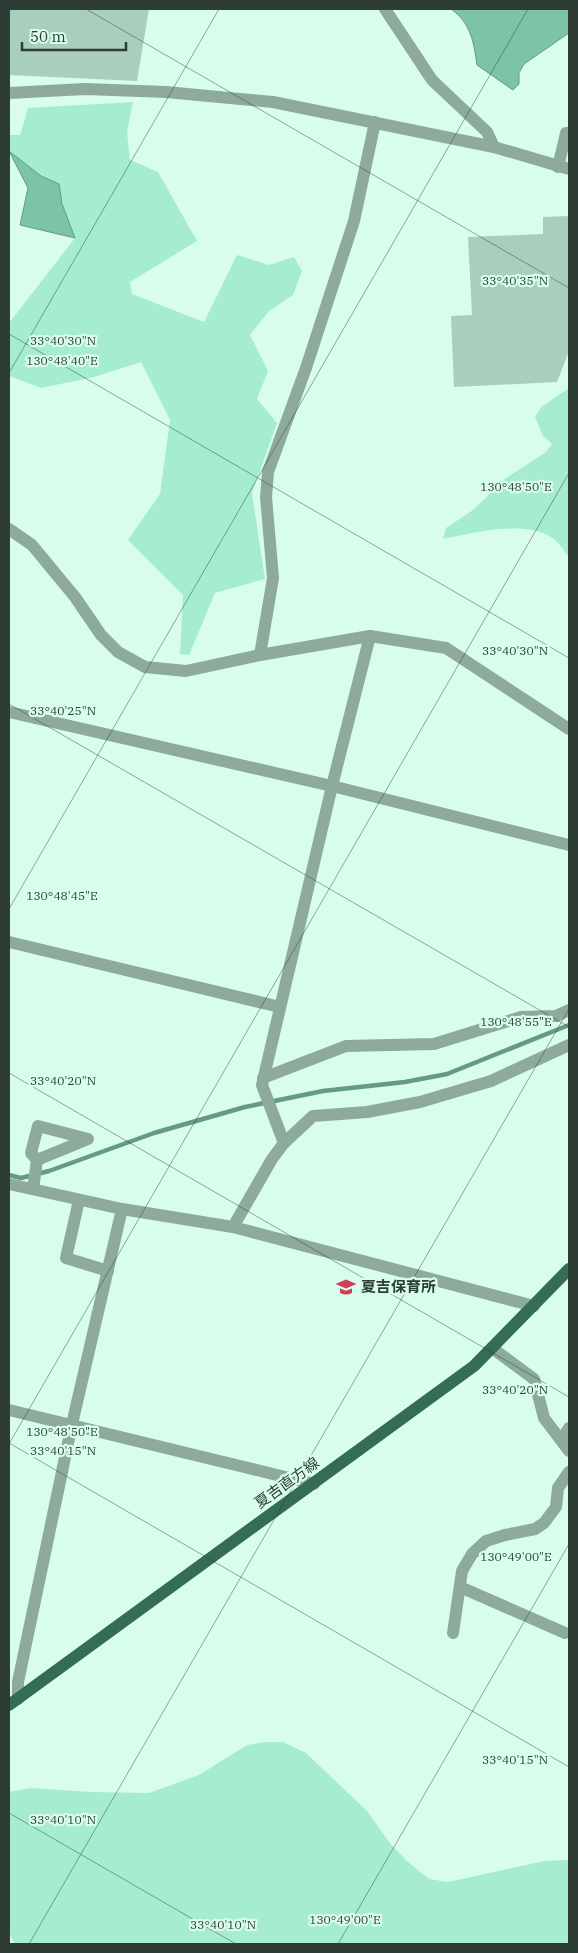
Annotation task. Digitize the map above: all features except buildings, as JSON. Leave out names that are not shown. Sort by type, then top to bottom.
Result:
[{"type":"main road","name":"夏吉直方線","points":[[14,1702],[474,1366],[569,1269]]},
{"type":"street","points":[[384,9],[432,80],[488,132],[494,147]]},
{"type":"street","points":[[9,93],[85,89],[166,92],[273,102],[494,147],[564,168],[566,133],[569,133]]},
{"type":"street","points":[[260,655],[273,578],[266,497],[268,472],[306,368],[354,221],[376,122]]},
{"type":"street","points":[[9,529],[32,545],[76,597],[107,641],[118,652],[145,667],[186,671],[260,655],[370,636],[446,648],[569,729]]},
{"type":"street","points":[[284,1143],[262,1084],[332,786],[370,636]]},
{"type":"street","points":[[9,712],[332,786],[569,845]]},
{"type":"street","points":[[9,942],[280,1007]]},
{"type":"street","points":[[264,1078],[346,1046],[434,1044],[521,1017],[556,1016],[569,1010]]},
{"type":"street","points":[[233,1227],[272,1159],[284,1143],[313,1116],[367,1112],[420,1102],[490,1081],[569,1045]]},
{"type":"street","points":[[33,1189],[37,1160]]},
{"type":"street","points":[[9,1184],[122,1209],[233,1227],[534,1306]]},
{"type":"street","points":[[80,1200],[66,1258],[108,1271]]},
{"type":"street","points":[[14,1702],[72,1424],[122,1209]]},
{"type":"street","points":[[492,1348],[534,1379],[544,1418],[569,1451]]},
{"type":"street","points":[[9,1410],[314,1484]]},
{"type":"street","points":[[561,1440],[569,1428]]},
{"type":"street","points":[[453,1633],[462,1571],[472,1554],[486,1541],[535,1529],[544,1522],[556,1507],[558,1488],[569,1472]]},
{"type":"street","points":[[460,1587],[565,1633]]},
{"type":"shaded area","points":[[451,9],[569,9],[569,33],[524,64],[519,73],[519,84],[513,90],[477,65],[473,41],[467,27]]},
{"type":"shaded area","points":[[133,102],[127,132],[130,160],[158,172],[197,241],[130,282],[132,294],[204,322],[237,255],[269,265],[294,257],[302,271],[293,295],[269,311],[250,335],[268,371],[257,399],[277,423],[252,493],[265,579],[215,593],[189,655],[180,654],[183,595],[128,540],[160,494],[170,420],[141,362],[94,377],[41,388],[9,376],[9,323],[75,238],[62,204],[59,184],[41,176],[9,151],[9,135],[20,135],[28,108]]},
{"type":"shaded area","points":[[9,151],[41,176],[59,184],[62,204],[75,238],[20,225],[28,188]]},
{"type":"shaded area","points":[[569,388],[569,557],[551,537],[527,529],[498,529],[443,539],[446,528],[473,510],[506,478],[546,452],[552,444],[543,436],[535,417],[541,407]]},
{"type":"shaded area","points":[[283,1742],[306,1753],[367,1811],[389,1842],[408,1862],[429,1879],[448,1882],[544,1861],[569,1860],[569,1944],[15,1944],[9,1933],[9,1792],[31,1788],[149,1793],[199,1775],[247,1745]]},
{"type":"waterway","points":[[9,1175],[21,1178],[49,1171],[154,1133],[245,1107],[323,1091],[405,1082],[447,1074],[569,1025]]},
{"type":"place","name":"夏吉保育所","points":[[346,1287]]}]
